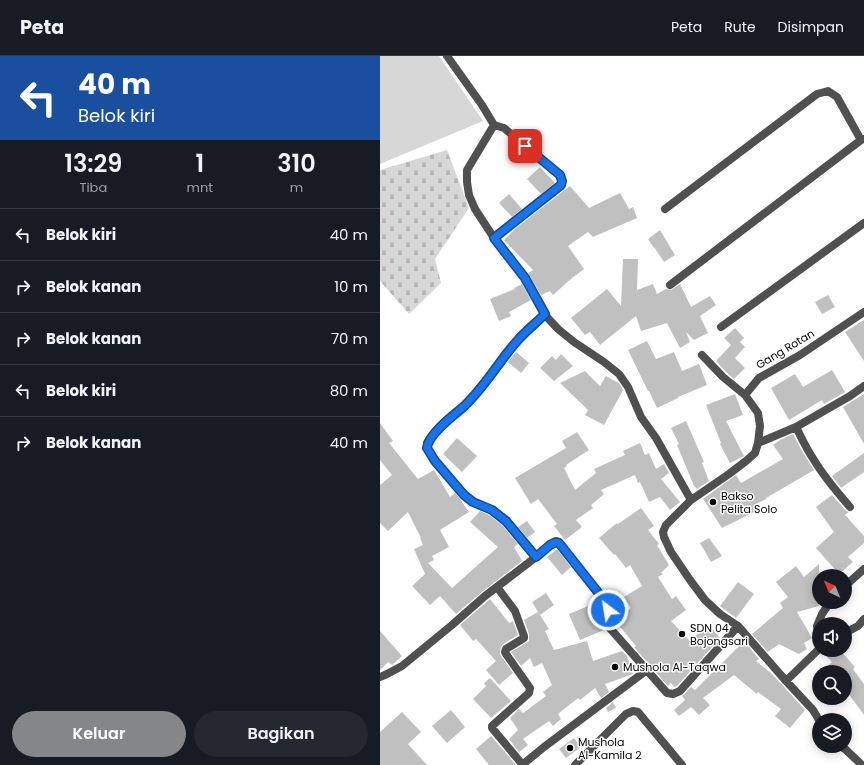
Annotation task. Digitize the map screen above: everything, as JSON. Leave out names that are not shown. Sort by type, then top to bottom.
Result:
[{"type":"street","points":[[447,56],[478,99],[494,125],[504,128],[560,175],[562,181],[558,188],[494,238]]},
{"type":"street","points":[[665,209],[817,94],[828,92],[837,97],[863,140],[670,285]]},
{"type":"street","points":[[494,125],[467,170],[469,195],[475,208],[494,238],[525,278],[545,314],[558,329],[574,342],[619,374],[628,386],[641,417],[656,438],[691,500]]},
{"type":"street","points":[[721,327],[864,223]]},
{"type":"street","name":"Gang Rotan","points":[[745,395],[758,378],[800,355],[864,312]]},
{"type":"street","points":[[536,557],[506,521],[492,510],[473,502],[464,495],[435,461],[427,448],[427,443],[448,420],[469,402],[519,339],[545,314]]},
{"type":"street","points":[[702,355],[723,377],[745,395],[758,413],[760,426],[758,443],[754,453],[746,461],[691,500],[666,525],[663,532],[664,537],[671,552],[705,600],[720,614],[738,626],[815,713]]},
{"type":"street","points":[[758,443],[796,427],[850,396],[864,386]]},
{"type":"street","points":[[796,427],[814,461],[850,507]]},
{"type":"street","points":[[380,677],[402,666],[452,626],[497,587],[550,545],[556,542],[559,543],[608,605],[606,623],[608,626],[667,693],[673,694],[680,691],[738,626]]},
{"type":"street","points":[[852,580],[864,569]]},
{"type":"street","points":[[497,587],[515,611],[524,636],[524,638],[506,649],[505,652],[530,688],[528,693],[492,726],[492,728],[522,765],[647,670]]},
{"type":"street","points":[[852,629],[858,626],[864,619]]},
{"type":"street","points":[[786,681],[812,657]]},
{"type":"street","points":[[575,765],[626,714],[633,711],[638,712],[681,765]]},
{"type":"street","points":[[849,753],[862,765]]},
{"type":"green space","points":[[380,56],[439,56],[483,121],[380,164]]},
{"type":"green space","points":[[447,150],[469,208],[435,259],[441,283],[409,314],[380,281],[380,170]]},
{"type":"building","points":[[540,167],[555,183],[541,194],[527,179]]},
{"type":"building","points":[[570,186],[589,208],[620,193],[629,209],[633,207],[637,218],[593,237],[588,232],[568,246],[584,269],[553,295],[550,291],[541,295],[528,273],[533,270],[504,240],[516,228]]},
{"type":"building","points":[[509,194],[522,209],[512,217],[499,203]]},
{"type":"building","points":[[660,230],[675,255],[664,262],[648,239]]},
{"type":"building","points":[[623,259],[638,259],[637,290],[653,284],[657,294],[666,289],[671,290],[680,284],[691,307],[710,296],[716,305],[700,316],[708,333],[694,340],[686,332],[690,342],[680,348],[667,323],[641,331],[636,316],[600,345],[590,332],[585,335],[571,318],[607,289],[621,306]]},
{"type":"building","points":[[522,284],[531,300],[509,312],[511,316],[499,321],[490,299],[515,289],[514,288]]},
{"type":"building","points":[[828,295],[835,307],[822,314],[815,302]]},
{"type":"building","points":[[864,320],[864,361],[845,332]]},
{"type":"building","points":[[735,328],[744,338],[740,342],[745,347],[735,358],[745,368],[734,379],[716,361],[731,345],[724,338]]},
{"type":"building","points":[[647,341],[656,359],[674,352],[682,371],[699,364],[707,385],[678,397],[657,408],[628,350]]},
{"type":"building","points":[[516,352],[529,363],[521,373],[508,362]]},
{"type":"building","points":[[561,354],[573,366],[554,381],[540,368],[552,356],[556,360]]},
{"type":"building","points":[[832,370],[845,392],[824,404],[822,400],[789,420],[771,388],[795,374],[803,387]]},
{"type":"building","points":[[585,371],[600,386],[606,376],[619,383],[623,390],[604,425],[585,415],[588,410],[560,383]]},
{"type":"building","points":[[735,394],[743,415],[726,421],[744,456],[730,463],[720,444],[721,443],[706,405]]},
{"type":"building","points":[[864,394],[864,444],[843,407]]},
{"type":"building","points":[[686,421],[704,462],[702,463],[709,481],[697,489],[694,486],[677,445],[679,444],[671,428]]},
{"type":"building","points":[[380,423],[393,441],[389,443],[418,479],[434,470],[450,497],[455,493],[469,512],[440,530],[449,547],[432,556],[434,560],[428,563],[452,588],[498,547],[470,522],[480,511],[489,515],[502,525],[518,544],[514,547],[522,561],[456,614],[440,596],[430,605],[412,586],[425,574],[414,549],[423,545],[408,512],[388,531],[380,523],[380,485],[392,475],[380,460]]},
{"type":"building","points":[[577,432],[589,450],[566,465],[567,466],[564,468],[575,490],[596,473],[594,469],[625,455],[623,451],[640,443],[645,455],[649,453],[656,469],[664,464],[669,473],[661,479],[680,502],[670,510],[660,497],[649,502],[640,482],[638,483],[635,475],[601,490],[604,494],[591,505],[593,508],[576,520],[582,527],[565,540],[554,526],[557,524],[538,499],[531,504],[515,478],[566,448],[562,441]]},
{"type":"building","points":[[793,434],[814,470],[753,506],[756,511],[722,528],[703,499],[736,475],[741,483],[783,459],[773,445]]},
{"type":"building","points":[[457,438],[477,456],[462,472],[443,454]]},
{"type":"building","points":[[864,453],[864,472],[841,488],[832,476]]},
{"type":"building","points":[[832,495],[846,511],[849,512],[845,515],[864,536],[864,543],[848,557],[853,562],[845,569],[835,569],[816,548],[834,532],[816,507]]},
{"type":"building","points":[[641,508],[654,526],[648,530],[659,544],[657,545],[669,565],[661,573],[663,574],[658,577],[672,599],[676,596],[686,610],[671,621],[690,641],[708,624],[720,638],[677,686],[674,687],[671,683],[668,686],[667,685],[634,647],[636,646],[616,622],[631,608],[624,597],[642,586],[630,565],[626,568],[599,538],[617,523],[618,524]]},
{"type":"building","points":[[527,521],[535,532],[527,538],[518,527]]},
{"type":"building","points":[[709,538],[722,556],[711,562],[700,543]]},
{"type":"building","points":[[557,549],[571,567],[562,575],[547,557]]},
{"type":"building","points":[[819,564],[819,569],[813,569]]},
{"type":"building","points":[[796,566],[804,577],[812,570],[812,608],[797,612],[812,638],[804,643],[807,649],[799,654],[779,644],[768,652],[752,634],[783,608],[780,603],[788,597],[776,582]]},
{"type":"building","points":[[738,582],[754,594],[736,618],[720,606]]},
{"type":"building","points":[[546,593],[554,605],[540,615],[532,602]]},
{"type":"building","points":[[490,599],[509,623],[513,621],[518,635],[503,644],[501,647],[500,654],[513,673],[499,685],[486,670],[496,661],[476,639],[473,641],[460,625]]},
{"type":"building","points":[[593,604],[604,630],[580,640],[569,614]]},
{"type":"building","points":[[538,612],[549,629],[545,631],[554,650],[587,641],[593,661],[622,651],[627,656],[633,674],[605,684],[609,692],[601,698],[595,688],[580,700],[578,698],[558,714],[561,719],[553,726],[549,721],[523,739],[528,745],[519,752],[509,739],[518,730],[510,718],[519,709],[523,713],[546,696],[543,692],[552,685],[542,663],[534,667],[530,658],[521,666],[511,652],[529,641],[529,634],[524,620]]},
{"type":"building","points":[[380,631],[402,656],[392,665],[388,662],[380,670]]},
{"type":"building","points":[[744,641],[759,659],[756,661],[771,673],[805,710],[790,728],[775,716],[781,709],[758,692],[757,694],[734,675],[703,698],[710,705],[699,715],[691,707],[679,716],[674,710],[685,700],[682,696],[691,687],[695,690]]},
{"type":"building","points":[[827,657],[846,657],[855,667],[853,669],[864,684],[864,715],[852,699],[852,665],[829,665],[832,662]]},
{"type":"building","points":[[490,678],[511,701],[491,718],[473,699],[486,686],[484,683]]},
{"type":"building","points":[[613,702],[616,708],[608,712],[606,708]]},
{"type":"building","points":[[451,710],[465,727],[447,743],[432,726]]},
{"type":"building","points":[[402,712],[421,732],[408,744],[427,765],[380,765],[380,732]]},
{"type":"building","points":[[491,736],[516,765],[489,765],[476,749]]},
{"type":"building","name":"Mushola Al-Kamila 2","points":[[574,738],[581,747],[566,758],[559,749]]},
{"type":"place","name":"Bakso Pelita Solo","points":[[713,502]]},
{"type":"place","name":"SDN 04 Bojongsari","points":[[682,634]]},
{"type":"place","name":"Mushola Al-Taqwa","points":[[615,667]]},
{"type":"place","name":"Mushola Al-Kamila 2","points":[[570,748]]},
{"type":"route","points":[[525,146],[560,175],[562,181],[561,185],[494,238],[525,278],[545,314],[519,339],[469,402],[430,438],[427,443],[427,448],[435,461],[464,495],[473,502],[492,510],[506,521],[536,557],[550,545],[556,542],[559,543],[608,605],[608,610]]}]
